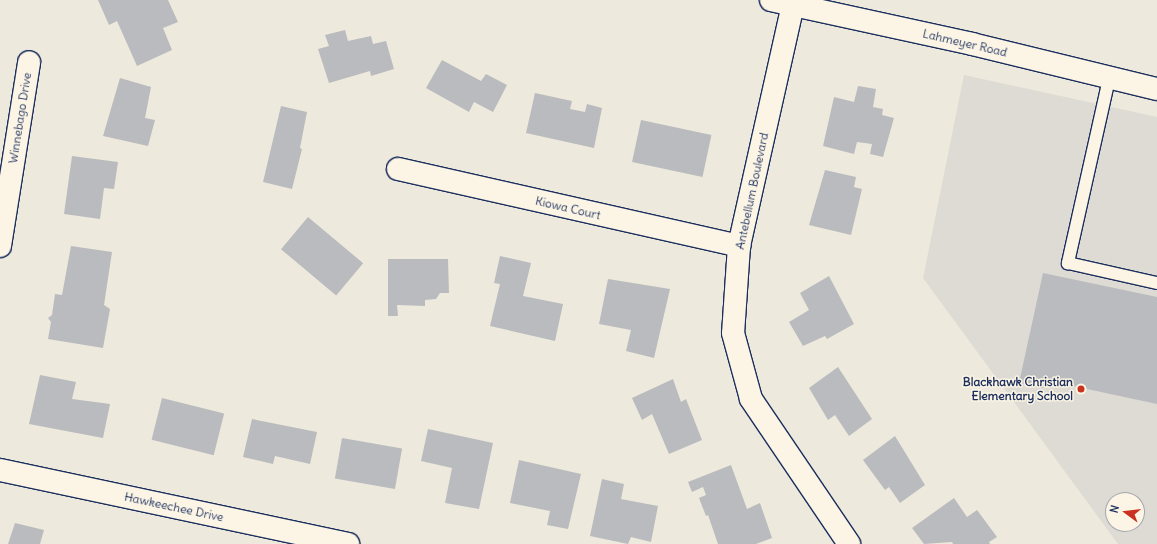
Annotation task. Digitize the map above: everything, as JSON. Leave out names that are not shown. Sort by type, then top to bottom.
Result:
[{"type":"street","name":"Lahmeyer Road","points":[[771,0],[793,2],[972,44],[1109,79],[1157,89]]},
{"type":"street","name":"Antebellum Boulevard","points":[[793,2],[738,246],[733,333],[751,399],[849,544]]},
{"type":"street","name":"Winnebago Drive","points":[[0,246],[29,62]]},
{"type":"street","name":"Kiowa Court","points":[[398,169],[738,246]]},
{"type":"street","name":"Hawkeechee Drive","points":[[0,470],[298,539],[348,544]]},
{"type":"lane","points":[[1109,79],[1068,263],[1157,283]]},
{"type":"shaded area","name":"Blackhawk Christian Elementary School","points":[[964,75],[1157,117],[1157,544],[1118,544],[1109,532],[1145,532],[1145,492],[1105,492],[1105,526],[923,278]]},
{"type":"building","points":[[98,0],[168,0],[178,22],[163,28],[172,50],[137,66],[117,21],[109,25]]},
{"type":"building","points":[[345,30],[348,41],[371,36],[373,44],[386,41],[394,69],[371,76],[370,71],[329,83],[318,49],[329,46],[325,35]]},
{"type":"building","points":[[442,60],[481,81],[486,74],[507,85],[493,112],[474,102],[469,112],[426,88]]},
{"type":"building","points":[[120,78],[151,87],[145,118],[155,120],[148,146],[103,136]]},
{"type":"building","points":[[858,86],[876,89],[873,107],[883,109],[882,115],[894,118],[883,157],[870,154],[872,144],[857,142],[854,154],[823,146],[834,97],[854,102]]},
{"type":"building","points":[[535,93],[572,101],[570,109],[585,112],[587,104],[602,108],[594,148],[526,133]]},
{"type":"building","points":[[281,106],[307,112],[300,148],[302,149],[292,189],[263,182]]},
{"type":"building","points":[[641,120],[711,135],[702,177],[632,162]]},
{"type":"building","points":[[72,156],[118,162],[114,189],[104,188],[100,219],[64,214]]},
{"type":"building","points":[[825,170],[856,177],[854,187],[862,189],[851,235],[809,225]]},
{"type":"building","points":[[308,217],[363,263],[336,295],[281,249]]},
{"type":"building","points":[[71,246],[112,252],[104,305],[110,309],[103,348],[48,339],[51,322],[48,318],[52,315],[55,294],[62,295]]},
{"type":"building","points":[[500,256],[531,263],[523,296],[563,304],[555,341],[490,326],[500,284],[494,283]]},
{"type":"building","points":[[388,259],[448,259],[449,293],[440,293],[436,299],[425,300],[425,306],[397,305],[398,316],[388,316]]},
{"type":"building","points":[[1043,273],[1157,297],[1157,404],[1045,380],[1043,388],[1019,383]]},
{"type":"building","points":[[829,276],[854,324],[827,339],[825,336],[803,346],[789,322],[809,310],[800,293]]},
{"type":"building","points":[[608,279],[670,289],[654,358],[626,351],[631,330],[599,324]]},
{"type":"building","points":[[838,367],[872,419],[849,436],[835,415],[828,420],[809,388]]},
{"type":"building","points":[[40,375],[76,382],[72,399],[110,404],[103,438],[29,424]]},
{"type":"building","points":[[673,379],[681,402],[686,399],[702,440],[669,454],[652,414],[642,420],[632,398]]},
{"type":"building","points":[[162,398],[224,413],[214,455],[152,440]]},
{"type":"building","points":[[252,419],[317,432],[310,464],[275,456],[273,464],[243,457]]},
{"type":"building","points":[[428,429],[493,443],[479,509],[445,503],[452,468],[421,461]]},
{"type":"building","points":[[895,436],[925,485],[900,503],[889,487],[885,490],[863,460]]},
{"type":"building","points":[[342,438],[402,449],[395,489],[335,478]]},
{"type":"building","points":[[519,460],[581,474],[568,529],[547,525],[550,511],[510,503]]},
{"type":"building","points":[[731,465],[747,509],[760,503],[772,538],[756,544],[718,544],[708,515],[706,516],[699,498],[706,495],[703,487],[692,492],[688,482]]},
{"type":"building","points":[[602,479],[624,484],[621,499],[658,506],[651,542],[631,537],[628,544],[590,536]]},
{"type":"building","points":[[954,498],[967,517],[977,510],[997,537],[989,542],[990,544],[953,544],[952,542],[924,544],[912,528]]},
{"type":"building","points":[[15,523],[44,530],[40,544],[8,544]]},
{"type":"place","name":"Blackhawk Christian Elementary School","points":[[1081,389]]}]
